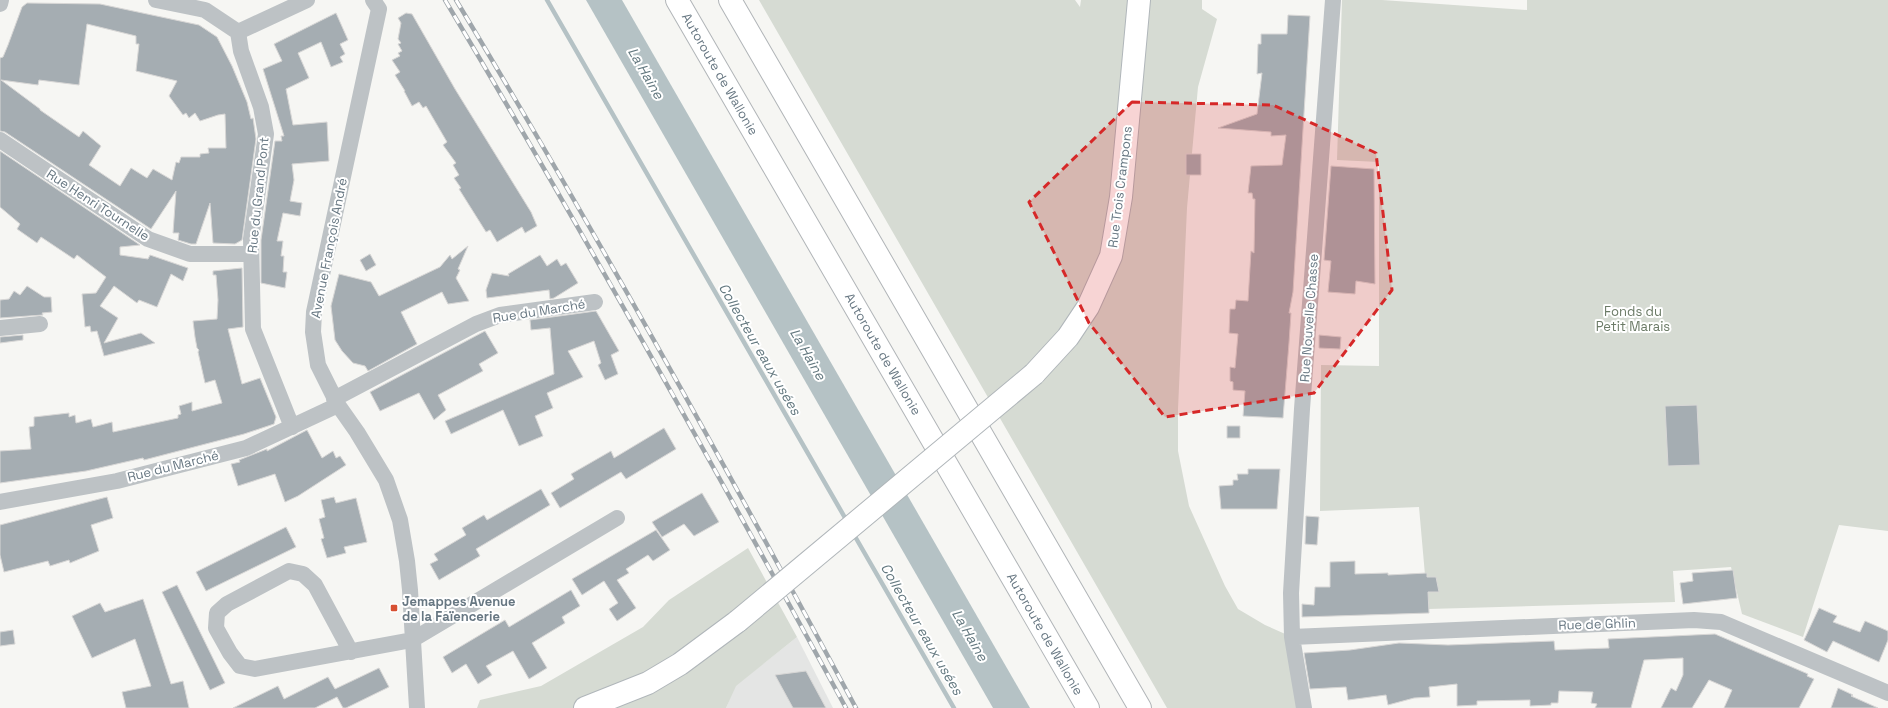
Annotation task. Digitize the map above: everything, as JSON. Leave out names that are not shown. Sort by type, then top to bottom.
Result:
[{"type":"main road","name":"Autoroute de Wallonie","points":[[677,0],[1088,708]]},
{"type":"main road","points":[[730,0],[1140,708]]},
{"type":"main road","name":"Rue Trois Crampons","points":[[585,708],[648,683],[680,664],[738,621],[1034,374],[1068,337],[1099,285],[1111,256],[1121,197],[1139,0]]},
{"type":"street","points":[[0,4],[1,0]]},
{"type":"street","points":[[164,1],[205,10],[238,32],[307,0]]},
{"type":"street","name":"Rue Nouvelle Chasse","points":[[1304,708],[1292,637],[1291,593],[1302,409],[1332,0]]},
{"type":"street","name":"Avenue François André","points":[[376,5],[314,312],[313,332],[318,366],[336,402],[357,432],[386,480],[400,520],[408,568],[417,708]]},
{"type":"street","name":"Rue du Grand Pont","points":[[238,32],[241,51],[261,107],[266,134],[251,239],[253,329],[292,427]]},
{"type":"street","name":"Rue Henri Tournelle","points":[[0,140],[148,239],[190,254],[251,254]]},
{"type":"street","name":"Rue du Marché","points":[[0,502],[117,480],[246,448],[292,427],[476,324],[500,315],[595,302]]},
{"type":"street","points":[[0,328],[40,324]]},
{"type":"street","points":[[351,652],[315,585],[303,574],[289,571],[227,604],[217,613],[216,628],[230,653],[240,666],[255,669],[351,652],[412,640],[617,518]]},
{"type":"street","name":"Rue de Ghlin","points":[[1292,637],[1694,620],[1721,622],[1888,693]]},
{"type":"highlighted area","points":[[1132,102],[1273,105],[1376,153],[1392,290],[1314,393],[1165,417],[1089,323],[1029,202]]},
{"type":"shaded area","points":[[797,637],[833,708],[726,708],[735,686]]},
{"type":"green space","points":[[759,0],[1075,0],[1080,7],[1081,0],[1202,0],[1202,9],[1217,19],[1198,87],[1187,208],[1178,409],[1178,451],[1189,506],[1225,586],[1238,609],[1265,625],[1292,637],[1304,708],[1167,708]]},
{"type":"green space","name":"Fonds du Petit Marais","points":[[1342,0],[1382,0],[1527,10],[1527,0],[1888,0],[1888,531],[1839,525],[1803,637],[1742,614],[1731,567],[1673,571],[1675,602],[1428,609],[1419,507],[1320,511],[1321,365],[1379,366],[1379,162],[1337,160]]},
{"type":"green space","points":[[748,548],[797,637],[736,686],[726,708],[477,708],[480,700],[541,686],[643,627],[669,600]]},
{"type":"water","name":"La Haine","points":[[586,0],[622,0],[1030,708],[993,708]]},
{"type":"building","points":[[27,3],[100,4],[199,25],[217,37],[232,66],[247,102],[251,119],[253,118],[256,139],[242,240],[235,244],[213,243],[210,203],[196,244],[178,240],[179,233],[173,233],[176,191],[151,229],[5,132],[0,131],[0,58],[3,57],[22,7]],"holes":[[[87,24],[136,36],[136,44],[139,44],[136,71],[177,81],[169,96],[183,115],[186,113],[189,118],[195,113],[200,121],[225,114],[226,148],[208,148],[209,153],[200,154],[200,157],[181,157],[179,163],[176,162],[172,180],[153,169],[147,178],[131,168],[120,186],[89,165],[101,146],[83,131],[79,137],[40,110],[1,80],[38,85],[39,80],[79,85]]]},
{"type":"building","points":[[336,13],[348,40],[340,44],[345,54],[340,57],[343,62],[331,67],[321,42],[298,53],[309,78],[286,89],[293,125],[327,122],[329,161],[292,164],[294,180],[290,201],[302,203],[300,216],[283,213],[277,241],[283,241],[281,256],[284,256],[283,272],[287,272],[285,288],[261,283],[261,240],[275,141],[282,141],[281,136],[284,136],[263,69],[282,61],[274,44]]},
{"type":"building","points":[[406,13],[412,14],[455,89],[531,212],[537,226],[525,233],[522,227],[497,242],[490,230],[486,232],[459,189],[461,188],[454,178],[459,175],[453,165],[456,163],[443,145],[447,142],[426,106],[423,108],[419,102],[412,106],[395,75],[400,72],[392,60],[400,56],[398,53],[402,51],[398,44],[401,43],[398,39],[401,23],[398,18]]},
{"type":"building","points":[[1288,15],[1310,16],[1293,292],[1289,313],[1291,313],[1283,418],[1243,416],[1245,391],[1233,390],[1233,382],[1230,381],[1230,367],[1235,368],[1238,334],[1229,333],[1230,309],[1235,309],[1236,300],[1248,301],[1251,251],[1254,253],[1255,199],[1253,199],[1252,193],[1248,193],[1251,166],[1282,165],[1286,135],[1271,136],[1271,132],[1218,128],[1257,114],[1262,73],[1257,74],[1258,44],[1261,44],[1261,34],[1287,34]]},
{"type":"building","points":[[0,151],[140,245],[120,247],[120,255],[148,259],[150,255],[188,268],[183,281],[171,274],[157,307],[139,300],[137,303],[114,286],[100,306],[118,318],[104,343],[141,333],[155,343],[104,356],[97,331],[91,332],[90,326],[85,327],[82,294],[96,293],[106,277],[77,255],[74,259],[41,237],[37,243],[17,229],[20,224],[0,207]]},
{"type":"building","points":[[1186,154],[1201,154],[1201,175],[1186,175]]},
{"type":"building","points":[[1331,166],[1374,169],[1375,284],[1356,281],[1355,294],[1328,292],[1331,261],[1324,260]]},
{"type":"building","points":[[468,246],[458,269],[460,270],[456,278],[469,301],[448,304],[442,292],[401,312],[417,344],[368,371],[365,366],[353,363],[342,351],[335,340],[331,306],[339,274],[371,282],[379,296],[440,267],[450,255],[452,259]]},
{"type":"building","points":[[370,254],[376,265],[366,271],[360,260]]},
{"type":"building","points":[[540,255],[547,266],[557,259],[561,266],[566,263],[578,283],[550,299],[549,290],[487,298],[486,290],[492,273],[509,276],[508,274]]},
{"type":"building","points":[[242,268],[243,327],[228,329],[242,384],[260,378],[276,417],[274,424],[244,434],[144,460],[143,458],[86,471],[0,483],[0,451],[31,449],[29,427],[34,426],[34,417],[69,413],[69,417],[75,415],[76,423],[91,419],[93,427],[112,422],[113,432],[178,418],[178,415],[181,414],[179,406],[192,402],[192,411],[222,403],[215,380],[205,383],[198,352],[199,350],[197,348],[193,321],[217,319],[218,300],[216,275],[213,275],[213,271]]},
{"type":"building","points":[[27,286],[44,297],[51,297],[52,312],[42,313],[43,315],[0,318],[0,300],[9,299],[14,291],[20,295]]},
{"type":"building","points":[[596,311],[619,351],[611,355],[618,374],[605,380],[598,365],[601,363],[594,341],[568,351],[583,377],[547,393],[553,408],[535,416],[543,436],[519,446],[503,410],[451,434],[445,421],[554,374],[550,328],[531,330],[530,320]]},
{"type":"building","points":[[485,331],[498,353],[479,364],[483,371],[438,395],[446,410],[434,420],[419,393],[380,411],[370,392]]},
{"type":"building","points":[[23,335],[23,340],[0,343],[0,337]]},
{"type":"building","points":[[1319,335],[1341,337],[1340,349],[1319,348]]},
{"type":"building","points":[[1697,405],[1700,465],[1668,466],[1665,406]]},
{"type":"building","points":[[1227,426],[1240,426],[1240,438],[1227,438]]},
{"type":"building","points":[[664,428],[676,449],[626,479],[621,472],[560,508],[551,493],[574,479],[571,474],[611,451],[614,458]]},
{"type":"building","points":[[307,430],[322,458],[333,451],[336,458],[340,456],[346,465],[298,496],[285,502],[275,474],[238,486],[231,464],[240,462],[239,460],[267,449],[267,451]]},
{"type":"building","points":[[1248,469],[1280,469],[1277,509],[1221,509],[1219,486],[1233,485],[1233,480],[1238,480],[1237,474],[1248,474]]},
{"type":"building","points":[[541,489],[550,505],[476,549],[480,556],[439,580],[430,564],[438,560],[434,554],[466,535],[462,528],[484,515],[487,520]]},
{"type":"building","points":[[702,493],[719,522],[694,536],[684,524],[662,537],[652,522]]},
{"type":"building","points":[[107,497],[113,518],[91,525],[99,551],[70,563],[69,560],[50,566],[48,561],[4,572],[0,555],[0,525]]},
{"type":"building","points":[[334,497],[336,503],[356,498],[367,542],[344,547],[346,553],[327,558],[321,539],[324,538],[319,519],[325,517],[321,500]]},
{"type":"building","points":[[1306,516],[1319,517],[1317,545],[1305,544]]},
{"type":"building","points":[[286,527],[296,547],[206,591],[196,572]]},
{"type":"building","points":[[656,530],[670,550],[653,561],[648,555],[626,569],[629,573],[617,580],[636,608],[617,621],[609,609],[618,603],[604,581],[582,595],[572,579]]},
{"type":"building","points":[[1355,561],[1355,574],[1388,573],[1388,575],[1427,573],[1427,577],[1436,577],[1439,592],[1428,592],[1429,613],[1302,617],[1302,604],[1314,605],[1315,587],[1330,587],[1330,562]]},
{"type":"building","points":[[1733,570],[1737,598],[1683,604],[1680,583],[1693,581],[1692,573]]},
{"type":"building","points":[[177,585],[225,683],[210,690],[162,592]]},
{"type":"building","points":[[571,590],[580,606],[562,617],[565,623],[532,643],[547,668],[529,679],[513,651],[486,666],[492,675],[478,684],[466,664],[452,673],[443,657],[505,620],[509,627]]},
{"type":"building","points":[[143,599],[171,684],[183,681],[189,708],[126,708],[122,692],[151,686],[135,639],[92,658],[72,616],[100,603],[105,612]]},
{"type":"building","points":[[1819,608],[1837,616],[1833,622],[1860,632],[1865,621],[1888,631],[1888,640],[1879,662],[1833,641],[1827,652],[1804,640]]},
{"type":"building","points":[[13,630],[15,644],[0,646],[0,632]]},
{"type":"building","points":[[1715,634],[1808,674],[1807,676],[1814,679],[1799,708],[1724,708],[1732,690],[1709,680],[1692,708],[1661,708],[1671,688],[1676,691],[1683,675],[1683,658],[1644,660],[1631,708],[1595,708],[1597,704],[1591,703],[1593,692],[1559,691],[1558,703],[1551,703],[1551,705],[1530,706],[1530,700],[1477,701],[1477,705],[1457,706],[1457,684],[1429,687],[1430,697],[1414,698],[1388,705],[1386,695],[1348,700],[1346,687],[1310,689],[1304,653],[1350,650],[1399,643],[1448,645],[1554,641],[1555,650],[1609,648],[1608,639]]},
{"type":"building","points":[[379,668],[389,687],[346,708],[343,708],[337,697],[315,708],[233,708],[278,686],[284,699],[328,677],[335,689]]},
{"type":"building","points":[[806,671],[826,708],[793,708],[775,675]]},
{"type":"building","points":[[1838,688],[1853,695],[1851,696],[1878,708],[1831,708]]},
{"type":"waterway","name":"Collecteur eaux usées","points":[[547,0],[848,523]]},
{"type":"waterway","name":"Collecteur eaux usées","points":[[853,533],[954,708]]},
{"type":"railway","points":[[445,0],[548,175],[649,352],[846,708]]},
{"type":"railway","points":[[456,0],[508,87],[660,351],[856,708]]},
{"type":"place","name":"Jemappes Avenue de la Faïencerie","points":[[394,608]]}]
